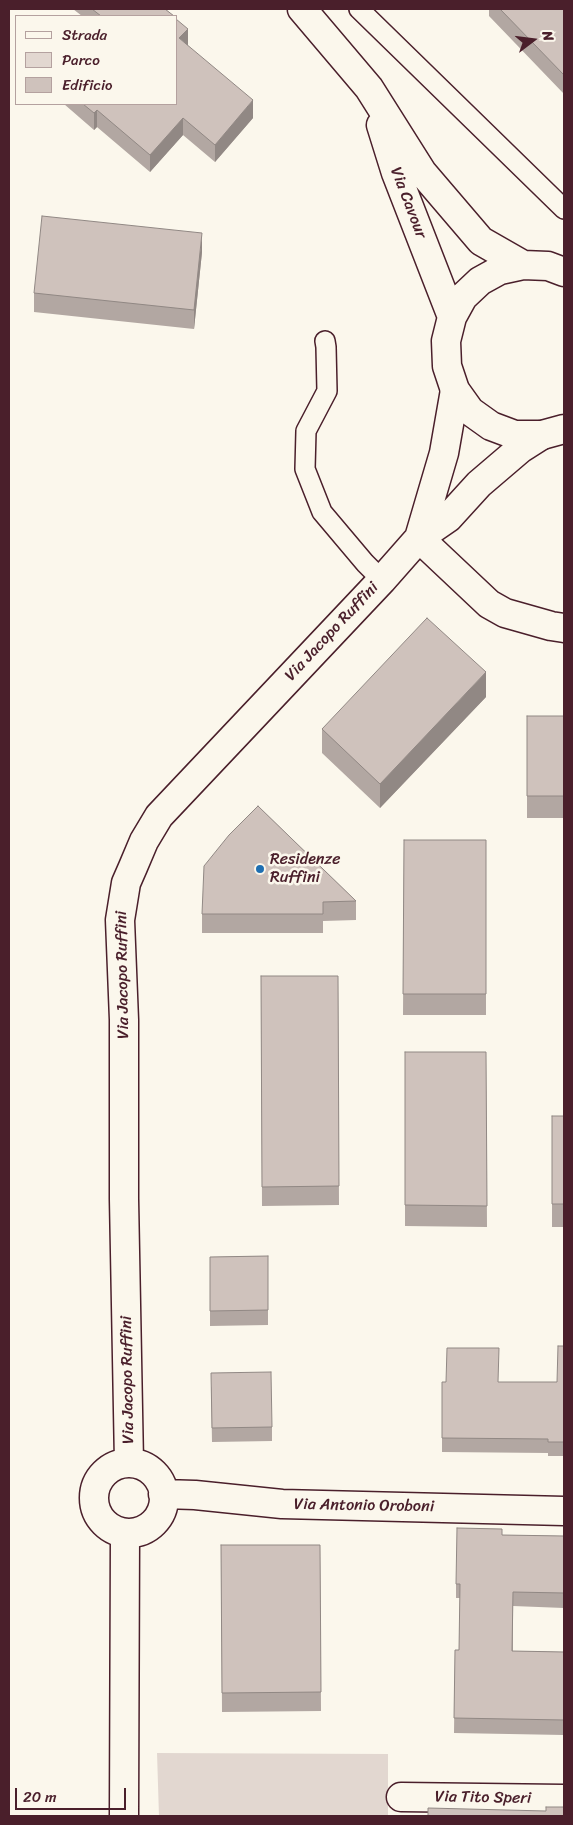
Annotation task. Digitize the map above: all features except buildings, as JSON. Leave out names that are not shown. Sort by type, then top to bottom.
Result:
[{"type":"street","name":"Via Cavour","points":[[302,9],[369,88],[422,172],[480,241],[522,265]]},
{"type":"street","name":"Via Cavour","points":[[369,88],[396,173],[452,317]]},
{"type":"street","points":[[553,432],[515,435],[491,426],[470,410],[455,390],[447,366],[446,341],[452,317],[463,297],[480,281],[500,270],[522,265],[548,266],[564,272]]},
{"type":"street","name":"Via Jacopo Ruffini","points":[[419,538],[444,453],[455,390]]},
{"type":"street","name":"Via Jacopo Ruffini","points":[[129,1462],[124,1209],[124,1020],[120,920],[126,883],[144,841],[158,816],[382,580],[419,538],[448,518],[480,484],[520,449],[553,432]]},
{"type":"street","points":[[419,538],[489,604],[505,613],[564,628]]},
{"type":"street","name":"Via Jacopo Ruffini","points":[[125,1534],[113,1530],[103,1522],[96,1511],[94,1498],[96,1484],[104,1473],[115,1465],[129,1462],[143,1466],[154,1473],[162,1485],[163,1494]]},
{"type":"street","points":[[124,1816],[125,1534],[140,1532],[152,1525],[161,1513],[163,1494]]},
{"type":"street","name":"Via Antonio Oroboni","points":[[163,1494],[195,1495],[282,1504],[564,1511]]},
{"type":"street","name":"Via Tito Speri","points":[[401,1797],[564,1799]]},
{"type":"lane","points":[[359,9],[564,209]]},
{"type":"lane","points":[[325,341],[327,391],[306,431],[305,469],[322,512],[382,580]]},
{"type":"green space","points":[[157,1753],[388,1754],[388,1816],[159,1816]]},
{"type":"place","name":"Residenze Ruffini","points":[[260,869]]}]
